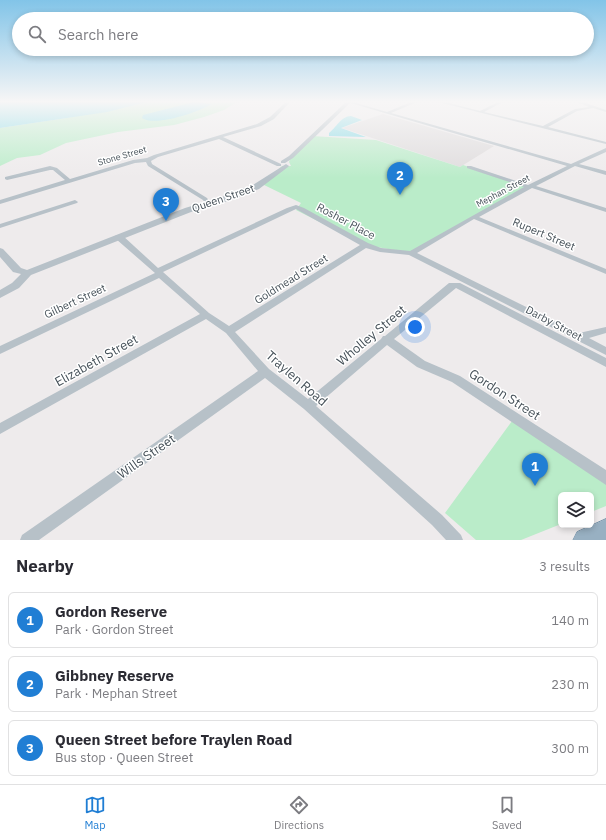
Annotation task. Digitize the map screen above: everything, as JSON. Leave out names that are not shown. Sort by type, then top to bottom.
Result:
[{"type":"highway","points":[[585,540],[606,531]]},
{"type":"street","name":"Stone Street","points":[[0,202],[135,161],[148,160],[156,156],[250,127]]},
{"type":"street","name":"Queen Street","points":[[3,292],[21,282],[25,273],[188,210],[225,199],[256,187],[267,181],[323,127]]},
{"type":"street","points":[[438,127],[606,172]]},
{"type":"street","points":[[540,127],[606,142]]},
{"type":"street","points":[[219,137],[284,164]]},
{"type":"street","name":"Mephan Street","points":[[411,253],[530,186],[572,164],[606,150]]},
{"type":"street","points":[[148,160],[150,165],[205,199],[208,204]]},
{"type":"street","points":[[469,167],[606,210]]},
{"type":"street","points":[[7,178],[50,168],[55,169],[69,181]]},
{"type":"street","points":[[0,226],[75,202]]},
{"type":"street","name":"Rosher Place","points":[[296,208],[365,245],[380,250],[411,253]]},
{"type":"street","name":"Gilbert Street","points":[[0,350],[290,209],[296,208]]},
{"type":"street","name":"Rupert Street","points":[[474,217],[606,272]]},
{"type":"street","name":"Traylen Road","points":[[119,237],[206,315],[228,331],[265,372],[308,406],[437,520],[456,540]]},
{"type":"street","name":"Goldmead Street","points":[[228,331],[365,245]]},
{"type":"street","points":[[0,250],[16,270],[25,273]]},
{"type":"street","name":"Darby Street","points":[[411,253],[606,363]]},
{"type":"street","name":"Darby Street","points":[[452,285],[495,300],[579,337],[606,351]]},
{"type":"street","name":"Wholley Street","points":[[308,406],[452,285]]},
{"type":"street","name":"Elizabeth Street","points":[[0,429],[206,315]]},
{"type":"street","points":[[579,337],[606,330]]},
{"type":"street","name":"Gordon Street","points":[[386,339],[421,364],[456,379],[606,478]]},
{"type":"street","name":"Wills Street","points":[[27,540],[265,372]]},
{"type":"shaded area","points":[[429,127],[494,146],[460,167],[342,128]]},
{"type":"green space","points":[[156,127],[118,132],[66,143],[40,155],[17,158],[0,166],[0,128]]},
{"type":"green space","points":[[312,136],[376,140],[460,167],[463,165],[530,187],[411,253],[365,245],[296,210],[301,203],[262,184],[282,166],[291,166],[289,162],[291,157]]},
{"type":"green space","points":[[515,417],[606,478],[606,506],[594,511],[594,492],[558,492],[558,525],[521,540],[476,540],[445,513]]},
{"type":"water","points":[[335,127],[343,127],[341,128],[366,137],[329,136],[329,133]]},
{"type":"place","name":"Gibbney Reserve","points":[[400,195]]},
{"type":"place","name":"Queen Street before Traylen Road","points":[[166,221]]},
{"type":"place","name":"Gordon Reserve","points":[[535,486]]}]
